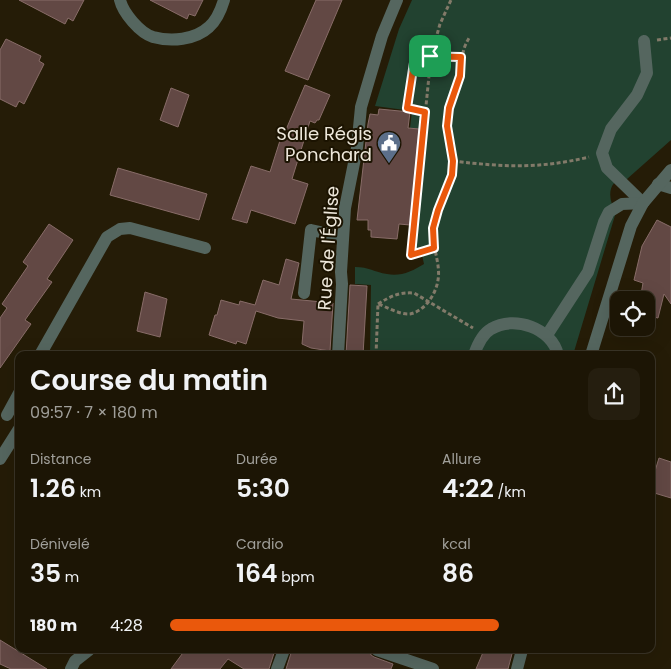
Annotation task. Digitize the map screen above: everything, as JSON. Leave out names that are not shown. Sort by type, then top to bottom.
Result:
[{"type":"street","points":[[120,0],[133,23],[151,37],[172,40],[194,37],[209,27],[220,12],[224,0]]},
{"type":"street","name":"Rue de l'Église","points":[[338,351],[345,208],[361,107],[382,36],[398,0]]},
{"type":"street","points":[[643,203],[606,168],[602,154],[611,129],[637,94],[648,73],[644,41]]},
{"type":"street","points":[[592,351],[631,226],[643,203],[671,170]]},
{"type":"street","points":[[658,184],[671,188]]},
{"type":"street","points":[[547,335],[588,272],[609,212],[622,204],[643,203]]},
{"type":"street","points":[[42,351],[107,237],[120,229],[130,228],[205,248]]},
{"type":"street","points":[[304,293],[311,230],[343,237]]},
{"type":"street","points":[[475,351],[484,334],[495,327],[512,324],[540,330],[554,343],[557,351]]},
{"type":"street","points":[[15,398],[3,411],[15,420]]},
{"type":"street","points":[[0,459],[15,435]]},
{"type":"street","points":[[71,669],[75,661],[85,653]]},
{"type":"street","points":[[277,669],[283,653]]},
{"type":"street","points":[[386,653],[433,669]]},
{"type":"street","points":[[517,669],[521,653]]},
{"type":"path","points":[[434,248],[411,255],[430,56],[440,24],[451,0]]},
{"type":"path","points":[[378,304],[398,312],[410,314],[421,309],[429,301],[435,290],[438,279],[433,228],[452,175],[453,161],[447,126],[449,108],[460,76],[463,48],[469,38]]},
{"type":"path","points":[[425,112],[407,108],[415,56],[461,57]]},
{"type":"path","points":[[453,161],[501,166],[538,166],[602,154]]},
{"type":"path","points":[[378,304],[393,295],[403,292],[414,293],[484,334]]},
{"type":"path","points":[[376,351],[378,304]]},
{"type":"green space","points":[[412,0],[671,0],[671,140],[627,179],[620,180],[612,186],[610,196],[616,212],[574,351],[370,351],[371,285],[355,284],[355,267],[397,275],[411,271],[424,264],[422,255],[414,251],[415,231],[410,229],[420,130],[410,128],[412,111],[375,106],[399,29]]},
{"type":"building","points":[[19,0],[84,0],[73,21],[68,18],[65,24]]},
{"type":"building","points":[[150,0],[203,0],[195,16],[189,14],[187,19]]},
{"type":"building","points":[[316,0],[342,0],[308,80],[285,71]]},
{"type":"building","points":[[6,39],[41,56],[39,61],[44,64],[24,104],[19,101],[16,107],[0,99],[0,50]]},
{"type":"building","points":[[305,85],[330,95],[319,120],[315,123],[310,121],[292,179],[308,184],[295,224],[251,210],[247,223],[232,219],[251,166],[270,172],[283,131],[285,132]]},
{"type":"building","points":[[171,88],[189,95],[178,127],[160,120]]},
{"type":"building","name":"Salle Régis Ponchard","points":[[379,109],[410,112],[408,128],[419,129],[410,225],[399,224],[397,239],[371,237],[371,230],[368,230],[368,220],[357,220],[368,124],[370,114],[378,115]]},
{"type":"building","points":[[118,168],[207,194],[199,220],[110,195]]},
{"type":"building","points":[[657,220],[671,227],[671,304],[664,294],[658,318],[655,317],[655,291],[642,291],[643,283],[634,280],[642,246]]},
{"type":"building","points":[[49,224],[73,240],[47,279],[52,282],[25,320],[31,324],[0,368],[0,318],[7,308],[2,304],[28,266],[23,262]]},
{"type":"building","points":[[286,259],[299,263],[291,299],[333,303],[330,351],[311,348],[302,344],[304,321],[278,318],[256,311],[246,344],[237,341],[236,344],[209,335],[221,300],[239,305],[240,301],[255,305],[263,280],[279,285]]},
{"type":"building","points":[[350,285],[367,286],[363,351],[346,351]]},
{"type":"building","points":[[145,292],[167,299],[160,337],[137,331]]},
{"type":"building","points":[[659,458],[671,462],[671,498],[655,493],[655,471]]},
{"type":"building","points":[[0,640],[15,649],[15,653],[21,653],[47,669],[11,669],[0,664]]},
{"type":"building","points":[[183,653],[274,653],[269,669],[244,669],[228,659],[220,669],[171,669]]},
{"type":"building","points":[[291,653],[370,653],[374,657],[393,664],[391,669],[286,669]]},
{"type":"building","points":[[483,653],[512,653],[508,669],[476,669]]},
{"type":"place","name":"Salle Régis Ponchard","points":[[389,164]]},
{"type":"route","points":[[415,56],[430,56],[461,57],[460,76],[449,108],[447,126],[453,161],[452,175],[433,228],[434,248],[411,255],[425,112],[407,108],[415,56]]}]
